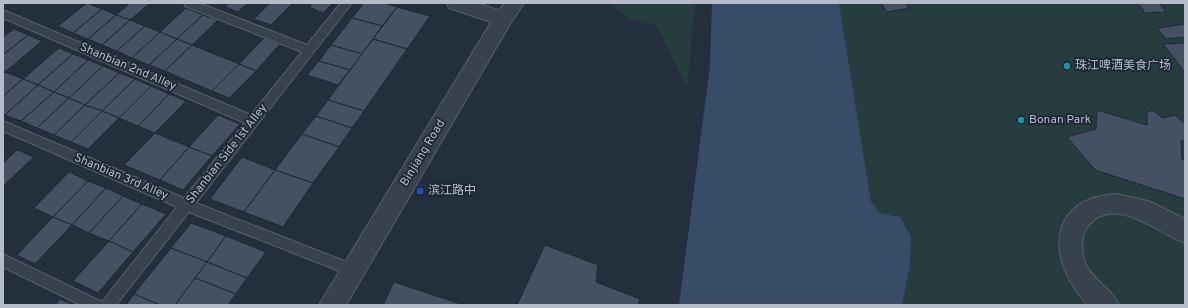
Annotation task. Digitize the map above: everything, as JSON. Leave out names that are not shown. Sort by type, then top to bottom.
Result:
[{"type":"street","points":[[456,3],[509,11]]},
{"type":"street","name":"Binjiang Road","points":[[332,305],[509,11]]},
{"type":"street","points":[[1106,305],[1091,292],[1073,263],[1070,235],[1082,215],[1105,206],[1120,205],[1152,213],[1185,232]]},
{"type":"lane","points":[[189,3],[309,50]]},
{"type":"lane","name":"Shanbian Side 1st Alley","points":[[107,305],[347,3]]},
{"type":"lane","name":"Shanbian 2nd Alley","points":[[3,14],[253,121]]},
{"type":"lane","name":"Shanbian 3rd Alley","points":[[3,126],[186,205],[352,270]]},
{"type":"lane","points":[[3,260],[96,305]]},
{"type":"green space","points":[[611,3],[695,3],[687,87],[657,26],[627,18]]},
{"type":"green space","name":"Bonan Park","points":[[839,3],[1185,3],[1185,305],[902,305],[910,265],[900,217],[880,213],[871,202]]},
{"type":"water","points":[[712,3],[839,3],[871,202],[880,213],[900,217],[911,237],[910,265],[902,305],[679,305],[710,66]]},
{"type":"building","points":[[87,3],[102,9],[73,33],[58,26]]},
{"type":"building","points":[[130,3],[150,3],[130,20],[116,15]]},
{"type":"building","points":[[229,3],[248,3],[238,12],[225,7]]},
{"type":"building","points":[[270,3],[293,3],[271,25],[254,19]]},
{"type":"building","points":[[313,3],[333,3],[323,13],[309,7]]},
{"type":"building","points":[[364,3],[384,3],[397,7],[382,26],[352,18]]},
{"type":"building","points":[[881,3],[905,3],[909,8],[887,12]]},
{"type":"building","points":[[1138,3],[1159,3],[1166,12],[1145,13]]},
{"type":"building","points":[[397,7],[430,16],[407,49],[373,39]]},
{"type":"building","points":[[186,8],[203,15],[177,39],[160,32]]},
{"type":"building","points":[[102,9],[116,15],[88,39],[73,33]]},
{"type":"building","points":[[116,15],[130,20],[102,45],[88,39]]},
{"type":"building","points":[[203,15],[218,20],[192,45],[177,39]]},
{"type":"building","points":[[352,18],[382,26],[362,54],[331,45]]},
{"type":"building","points":[[130,20],[145,26],[117,51],[102,45]]},
{"type":"building","points":[[1185,24],[1185,37],[1166,39],[1157,28]]},
{"type":"building","points":[[145,26],[160,32],[132,58],[117,51]]},
{"type":"building","points":[[14,29],[28,35],[3,55],[3,37]]},
{"type":"building","points":[[160,32],[177,39],[149,65],[132,58]]},
{"type":"building","points":[[28,35],[42,41],[5,72],[3,71],[3,55]]},
{"type":"building","points":[[264,38],[280,44],[256,71],[239,64]]},
{"type":"building","points":[[177,39],[192,45],[165,71],[149,65]]},
{"type":"building","points":[[373,39],[407,49],[364,111],[328,100]]},
{"type":"building","points":[[1185,43],[1185,72],[1163,44]]},
{"type":"building","points":[[192,45],[239,64],[212,91],[165,71]]},
{"type":"building","points":[[331,45],[362,54],[350,70],[319,61]]},
{"type":"building","points":[[59,48],[73,54],[38,85],[23,79]]},
{"type":"building","points":[[73,54],[88,60],[54,92],[38,85]]},
{"type":"building","points":[[88,60],[103,66],[69,98],[54,92]]},
{"type":"building","points":[[319,61],[350,70],[338,85],[307,75]]},
{"type":"building","points":[[239,64],[256,71],[229,98],[212,91]]},
{"type":"building","points":[[103,66],[119,73],[85,105],[69,98]]},
{"type":"building","points":[[5,72],[23,79],[3,96],[3,74]]},
{"type":"building","points":[[119,73],[135,79],[102,111],[85,105]]},
{"type":"building","points":[[23,79],[38,85],[5,115],[3,114],[3,96]]},
{"type":"building","points":[[135,79],[151,86],[119,118],[102,111]]},
{"type":"building","points":[[38,85],[54,92],[21,121],[5,115]]},
{"type":"building","points":[[151,86],[169,94],[138,126],[119,118]]},
{"type":"building","points":[[54,92],[69,98],[37,128],[21,121]]},
{"type":"building","points":[[169,94],[186,101],[155,133],[138,126]]},
{"type":"building","points":[[69,98],[85,105],[54,135],[37,128]]},
{"type":"building","points":[[328,100],[364,111],[352,128],[316,116]]},
{"type":"building","points":[[85,105],[102,111],[71,142],[54,135]]},
{"type":"building","points":[[1097,110],[1147,125],[1147,112],[1153,110],[1162,118],[1175,115],[1185,124],[1185,140],[1181,141],[1182,159],[1185,161],[1185,199],[1095,170],[1067,137],[1096,129]]},
{"type":"building","points":[[102,111],[119,118],[88,149],[71,142]]},
{"type":"building","points":[[218,115],[240,124],[212,156],[189,147]]},
{"type":"building","points":[[316,116],[352,128],[339,147],[302,134]]},
{"type":"building","points":[[155,133],[189,147],[160,180],[124,165]]},
{"type":"building","points":[[302,134],[339,147],[313,183],[275,170]]},
{"type":"building","points":[[189,147],[212,156],[183,190],[160,180]]},
{"type":"building","points":[[17,150],[34,157],[3,186],[3,163]]},
{"type":"building","points":[[242,157],[275,170],[244,212],[210,199]]},
{"type":"building","points":[[275,170],[313,183],[283,227],[244,212]]},
{"type":"building","points":[[69,172],[88,181],[53,217],[34,208]]},
{"type":"building","points":[[88,181],[106,188],[72,225],[53,217]]},
{"type":"building","points":[[106,188],[123,196],[89,233],[72,225]]},
{"type":"building","points":[[123,196],[142,204],[109,241],[89,233]]},
{"type":"building","points":[[142,204],[166,214],[133,252],[109,241]]},
{"type":"building","points":[[53,217],[72,225],[35,264],[17,255]]},
{"type":"building","points":[[191,223],[226,236],[207,262],[171,248]]},
{"type":"building","points":[[226,236],[266,252],[247,278],[207,262]]},
{"type":"building","points":[[109,241],[133,252],[98,293],[73,281]]},
{"type":"building","points":[[545,245],[598,265],[596,282],[640,299],[638,305],[517,305]]},
{"type":"building","points":[[171,248],[207,262],[175,305],[160,305],[134,294]]},
{"type":"building","points":[[207,262],[247,278],[236,294],[195,278]]},
{"type":"building","points":[[195,278],[236,294],[228,305],[175,305]]},
{"type":"building","points":[[394,282],[464,305],[383,305]]},
{"type":"building","points":[[134,294],[160,305],[126,305]]},
{"type":"building","points":[[60,299],[73,305],[55,305]]},
{"type":"place","name":"珠江啤酒美食广场","points":[[1067,66]]},
{"type":"place","name":"Bonan Park","points":[[1021,120]]},
{"type":"place","name":"滨江路中","points":[[420,191]]}]
